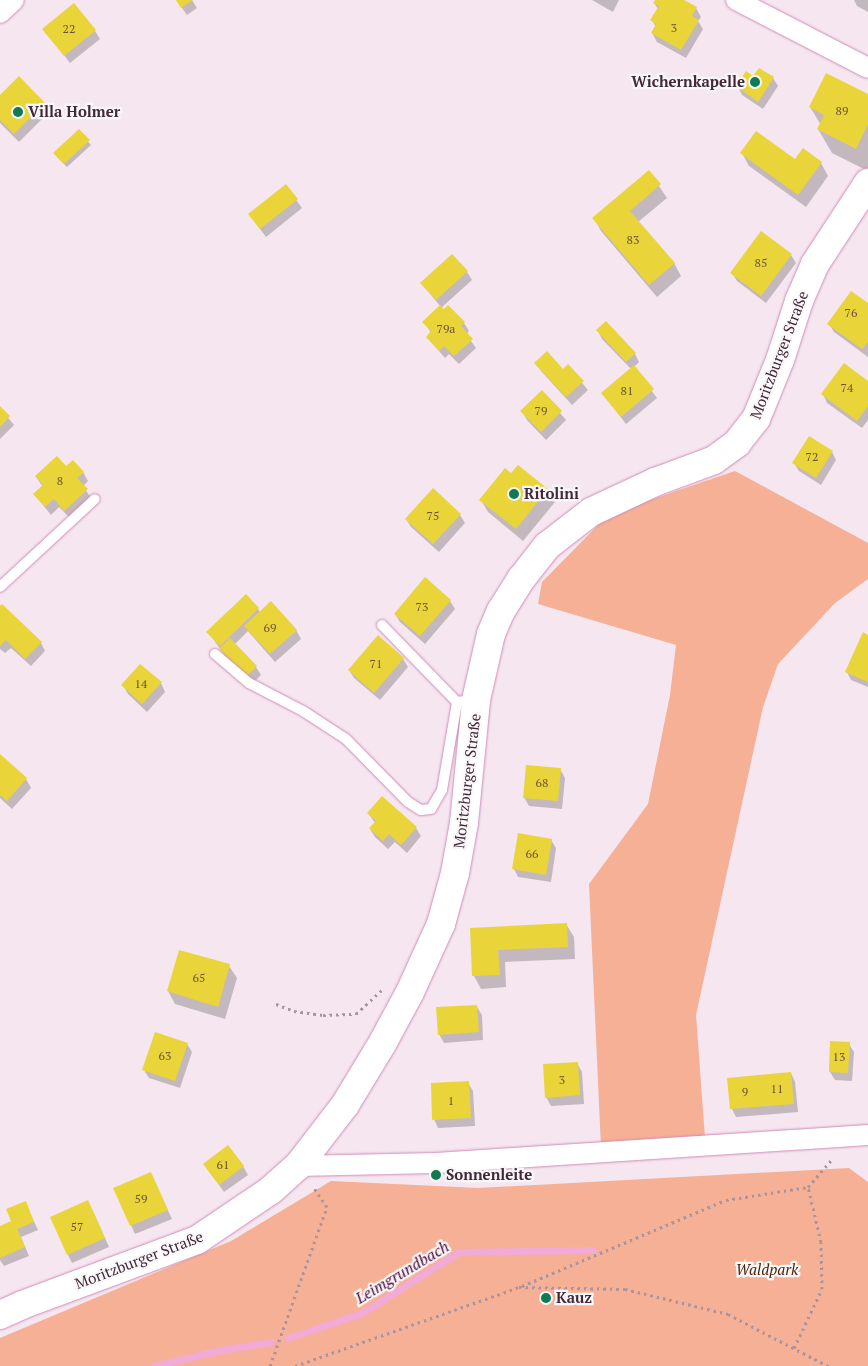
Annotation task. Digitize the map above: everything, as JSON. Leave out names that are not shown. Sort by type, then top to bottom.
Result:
[{"type":"street","points":[[736,0],[868,68]]},
{"type":"street","name":"Moritzburger Straße","points":[[0,1316],[22,1305],[197,1240],[271,1190],[298,1166],[345,1105],[410,992],[441,924],[455,873],[464,824],[466,701],[491,634],[502,611],[522,578],[547,546],[591,512],[655,482],[714,460],[737,443],[756,419],[780,360],[799,301],[815,264],[868,183]]},
{"type":"street","points":[[298,1166],[436,1163],[860,1135],[868,1149]]},
{"type":"lane","points":[[0,587],[95,499]]},
{"type":"lane","points":[[215,654],[249,683],[303,711],[346,739],[408,802],[421,810],[431,808],[442,790],[466,701],[382,625]]},
{"type":"path","points":[[276,1004],[323,1015],[356,1014],[388,985],[410,992]]},
{"type":"path","points":[[295,1366],[519,1287],[726,1200],[808,1187],[860,1135]]},
{"type":"path","points":[[794,1348],[822,1289],[821,1242],[808,1187]]},
{"type":"path","points":[[270,1366],[328,1207]]},
{"type":"path","points":[[519,1287],[625,1289],[728,1314],[828,1366]]},
{"type":"green space","points":[[735,471],[868,543],[868,579],[835,603],[778,664],[763,707],[696,1015],[705,1138],[601,1147],[589,884],[648,804],[670,695],[676,645],[538,604],[542,582],[609,514]]},
{"type":"green space","name":"Waldpark","points":[[849,1168],[868,1182],[868,1366],[0,1366],[0,1338],[231,1241],[331,1181],[478,1188]]},
{"type":"building","points":[[176,0],[193,0],[181,8]]},
{"type":"building","points":[[655,0],[684,0],[697,7],[692,16],[699,20],[681,50],[651,33],[656,24],[650,20],[659,6],[653,3]]},
{"type":"building","points":[[74,3],[96,30],[64,56],[42,29]]},
{"type":"building","name":"Wichernkapelle","points":[[759,68],[774,77],[758,102],[736,86],[746,71],[753,76]]},
{"type":"building","points":[[826,73],[868,94],[868,124],[856,149],[817,129],[824,115],[809,107]]},
{"type":"building","name":"Villa Holmer","points":[[19,76],[45,103],[14,134],[0,120],[0,95]]},
{"type":"building","points":[[79,129],[90,140],[64,164],[53,153]]},
{"type":"building","points":[[756,131],[795,159],[803,148],[822,162],[798,195],[740,153]]},
{"type":"building","points":[[649,170],[661,184],[630,211],[675,263],[649,285],[592,218]]},
{"type":"building","points":[[286,184],[298,199],[260,229],[248,214]]},
{"type":"building","points":[[761,231],[792,254],[761,296],[730,273]]},
{"type":"building","points":[[452,254],[468,271],[436,300],[420,283]]},
{"type":"building","points":[[851,291],[868,303],[868,342],[862,349],[827,324]]},
{"type":"building","points":[[440,305],[444,309],[448,305],[465,322],[461,326],[473,339],[454,356],[444,346],[439,351],[426,337],[431,331],[422,322]]},
{"type":"building","points":[[606,321],[636,353],[626,362],[596,330]]},
{"type":"building","points":[[547,351],[563,369],[568,364],[584,381],[566,397],[534,363]]},
{"type":"building","points":[[844,363],[868,381],[868,406],[857,421],[821,394]]},
{"type":"building","points":[[634,365],[654,389],[621,417],[601,393]]},
{"type":"building","points":[[542,390],[562,411],[541,432],[520,411]]},
{"type":"building","points":[[0,406],[10,416],[0,427]]},
{"type":"building","points":[[809,436],[833,451],[816,478],[792,463]]},
{"type":"building","points":[[57,456],[66,466],[73,460],[84,472],[77,478],[88,489],[64,511],[54,499],[45,507],[33,494],[43,485],[35,476]]},
{"type":"building","name":"Ritolini","points":[[518,465],[548,489],[516,529],[479,500],[505,468],[511,473]]},
{"type":"building","points":[[433,488],[461,514],[433,544],[405,519]]},
{"type":"building","points":[[425,577],[451,600],[420,636],[394,614]]},
{"type":"building","points":[[246,594],[259,608],[220,646],[206,632]]},
{"type":"building","points":[[271,601],[297,630],[270,654],[244,626]]},
{"type":"building","points":[[2,604],[42,642],[25,659],[6,640],[0,646],[0,606]]},
{"type":"building","points":[[863,632],[868,635],[868,682],[845,672]]},
{"type":"building","points":[[378,635],[404,658],[374,693],[348,670]]},
{"type":"building","points":[[230,638],[257,666],[247,676],[219,649]]},
{"type":"building","points":[[140,664],[162,682],[142,704],[121,685]]},
{"type":"building","points":[[0,754],[27,778],[7,801],[0,795]]},
{"type":"building","points":[[526,765],[561,768],[558,801],[523,798]]},
{"type":"building","points":[[382,796],[417,827],[401,845],[389,834],[383,841],[369,828],[376,821],[367,813]]},
{"type":"building","points":[[518,833],[552,839],[546,875],[512,869]]},
{"type":"building","points":[[567,923],[568,947],[498,950],[500,975],[472,976],[470,928]]},
{"type":"building","points":[[179,950],[230,964],[218,1007],[167,991]]},
{"type":"building","points":[[477,1005],[479,1032],[438,1035],[436,1007]]},
{"type":"building","points":[[155,1032],[188,1043],[175,1081],[142,1070]]},
{"type":"building","points":[[830,1041],[850,1042],[848,1073],[829,1072]]},
{"type":"building","points":[[578,1062],[580,1095],[545,1098],[543,1064]]},
{"type":"building","points":[[791,1072],[794,1104],[730,1109],[727,1078]]},
{"type":"building","points":[[469,1081],[471,1118],[432,1120],[431,1083]]},
{"type":"building","points":[[228,1145],[244,1166],[219,1185],[203,1164]]},
{"type":"building","points":[[151,1172],[168,1210],[130,1226],[113,1188]]},
{"type":"building","points":[[88,1200],[105,1238],[67,1255],[50,1217]]},
{"type":"building","points":[[26,1201],[34,1222],[17,1229],[25,1247],[0,1258],[0,1226],[11,1221],[6,1209]]},
{"type":"waterway","name":"Leimgrundbach","points":[[288,1338],[362,1313],[459,1252],[593,1250]]},
{"type":"waterway","name":"Leimgrundbach","points":[[154,1366],[221,1350],[271,1342]]},
{"type":"place","name":"Wichernkapelle","points":[[755,82]]},
{"type":"place","name":"Villa Holmer","points":[[18,112]]},
{"type":"place","name":"Ritolini","points":[[514,494]]},
{"type":"place","name":"Sonnenleite","points":[[436,1175]]},
{"type":"place","name":"Kauz","points":[[546,1298]]}]
